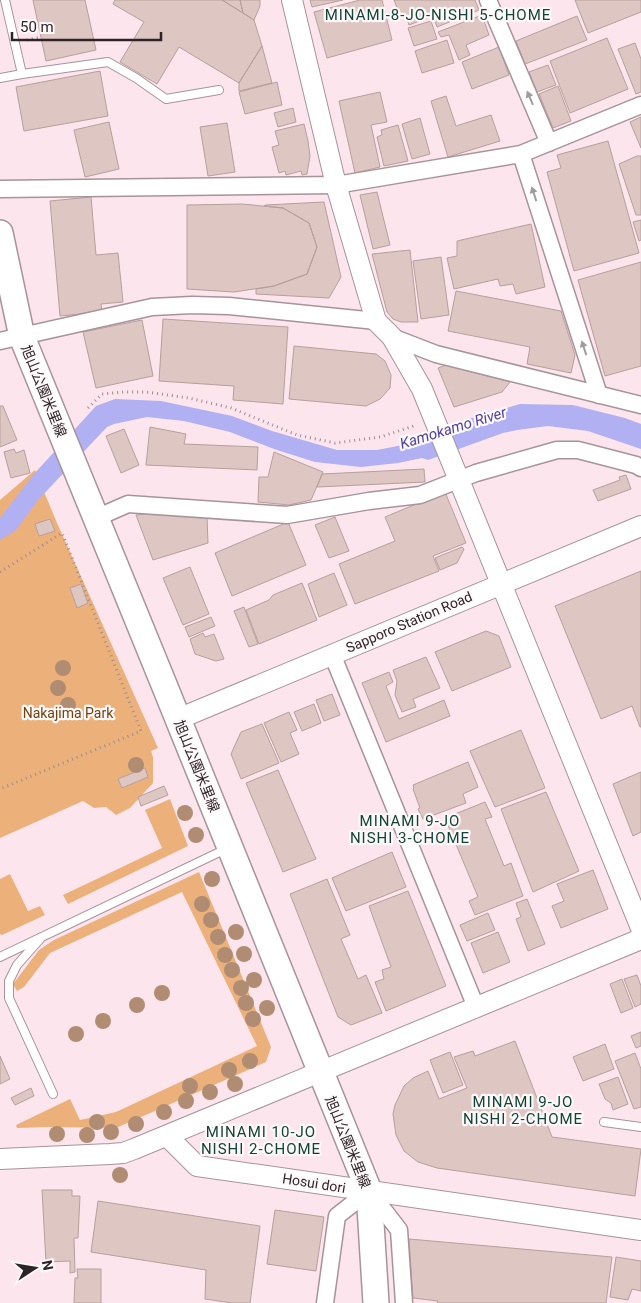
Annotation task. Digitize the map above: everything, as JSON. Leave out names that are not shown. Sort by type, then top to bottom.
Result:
[{"type":"main road","name":"旭山公園米里線","points":[[0,232],[11,339],[96,518],[368,1191],[376,1303]]},
{"type":"street","points":[[292,0],[336,185],[376,321],[392,337],[422,389],[641,928]]},
{"type":"street","points":[[488,0],[549,143]]},
{"type":"street","points":[[0,189],[336,185],[521,154],[641,105]]},
{"type":"street","points":[[521,154],[599,395]]},
{"type":"street","points":[[11,339],[162,306],[228,306],[376,321]]},
{"type":"street","points":[[392,337],[436,354],[641,405]]},
{"type":"street","points":[[96,518],[128,504],[287,514],[420,495],[476,473],[557,450],[578,450],[636,465],[641,468]]},
{"type":"street","name":"Sapporo Station Road","points":[[178,719],[641,526]]},
{"type":"street","points":[[332,654],[476,1007]]},
{"type":"street","points":[[0,1158],[123,1153],[641,939]]},
{"type":"street","name":"Hosui dori","points":[[168,1136],[197,1166],[641,1230]]},
{"type":"street","points":[[326,1303],[337,1216],[368,1191],[399,1230],[404,1303]]},
{"type":"lane","points":[[5,0],[22,74]]},
{"type":"lane","points":[[0,78],[108,62],[136,78],[166,99],[219,90]]},
{"type":"lane","points":[[0,957],[230,847]]},
{"type":"lane","points":[[43,936],[17,965],[9,980],[9,998],[53,1094]]},
{"type":"lane","points":[[604,1122],[641,1127]]},
{"type":"path","points":[[88,408],[102,394],[146,392],[189,398],[231,408],[297,435],[335,443],[380,437],[418,425]]},
{"type":"path","points":[[0,572],[62,533],[141,731],[0,790]]},
{"type":"green space","name":"Nakajima Park","points":[[35,470],[158,748],[151,751],[153,757],[153,783],[130,808],[116,815],[106,807],[94,808],[83,801],[0,838],[0,500]]},
{"type":"green space","points":[[170,799],[188,846],[68,904],[63,895],[162,848],[145,810]]},
{"type":"green space","points":[[199,872],[271,1047],[266,1062],[116,1128],[17,1128],[16,1125],[70,1099],[80,1120],[116,1112],[257,1046],[182,892],[50,953],[24,987],[17,991],[13,984],[39,950],[54,940]]},
{"type":"green space","points":[[10,874],[28,911],[40,906],[45,915],[2,935],[0,934],[0,879]]},
{"type":"water","name":"Kamokamo River","points":[[115,399],[161,401],[232,416],[272,431],[337,450],[377,450],[418,442],[462,421],[520,404],[573,405],[641,424],[641,449],[588,431],[548,426],[503,433],[428,460],[422,458],[361,467],[315,462],[230,432],[184,421],[147,417],[107,427],[39,499],[16,530],[0,540],[0,518],[34,474],[96,406]]},
{"type":"building","points":[[33,0],[85,0],[96,50],[46,61]]},
{"type":"building","points":[[115,0],[222,0],[254,20],[262,46],[239,83],[179,47],[157,84],[120,62],[144,22],[113,4]]},
{"type":"building","points":[[222,0],[240,0],[243,13]]},
{"type":"building","points":[[240,0],[260,0],[260,6],[254,20],[243,13]]},
{"type":"building","points":[[310,0],[343,0],[312,7]]},
{"type":"building","points":[[360,0],[382,0],[392,40],[327,58],[314,12]]},
{"type":"building","points":[[394,0],[475,0],[479,10],[437,27],[433,16],[409,25],[405,14],[400,15]]},
{"type":"building","points":[[575,0],[641,0],[641,12],[588,33]]},
{"type":"building","points":[[482,15],[489,35],[466,45],[470,55],[459,60],[449,35],[441,37],[438,32]]},
{"type":"building","points":[[577,16],[587,40],[525,64],[516,41]]},
{"type":"building","points":[[431,21],[437,39],[414,46],[408,28]]},
{"type":"building","points":[[607,38],[628,89],[570,113],[550,61]]},
{"type":"building","points":[[447,40],[454,63],[422,73],[415,51]]},
{"type":"building","points":[[635,43],[641,59],[641,92],[636,94],[618,49]]},
{"type":"building","points":[[262,46],[272,83],[239,91],[239,83]]},
{"type":"building","points":[[499,47],[509,75],[472,89],[462,62]]},
{"type":"building","points":[[548,65],[556,85],[537,92],[529,72]]},
{"type":"building","points":[[100,71],[108,116],[24,131],[16,87]]},
{"type":"building","points":[[277,82],[282,105],[245,114],[239,92]]},
{"type":"building","points":[[558,86],[571,121],[553,128],[539,94]]},
{"type":"building","points":[[380,92],[387,122],[371,125],[380,167],[355,173],[339,101]]},
{"type":"building","points":[[446,96],[456,126],[491,115],[500,141],[448,157],[431,101]]},
{"type":"building","points":[[293,108],[296,122],[278,127],[274,113]]},
{"type":"building","points":[[641,117],[641,148],[630,122]]},
{"type":"building","points":[[420,118],[430,154],[412,159],[402,124]]},
{"type":"building","points":[[109,122],[119,169],[85,177],[74,130]]},
{"type":"building","points":[[227,123],[235,172],[208,176],[200,127]]},
{"type":"building","points":[[304,124],[310,156],[307,174],[302,175],[301,171],[286,175],[285,171],[279,173],[272,147],[279,145],[275,131]]},
{"type":"building","points":[[398,125],[408,161],[384,166],[377,137],[382,135],[381,130]]},
{"type":"building","points":[[608,141],[639,253],[574,271],[547,172],[561,168],[557,155]]},
{"type":"building","points":[[641,156],[641,215],[636,215],[619,164]]},
{"type":"building","points":[[377,192],[390,245],[373,249],[360,195]]},
{"type":"building","points":[[91,197],[96,255],[118,253],[123,302],[101,304],[102,312],[60,316],[50,201]]},
{"type":"building","points":[[324,202],[341,277],[329,298],[256,294],[256,289],[274,286],[307,274],[317,247],[309,223],[283,208],[264,206]]},
{"type":"building","points":[[242,204],[283,208],[309,223],[317,247],[307,274],[274,286],[234,292],[187,289],[187,205]]},
{"type":"building","points":[[641,220],[641,240],[639,241],[633,222]]},
{"type":"building","points":[[531,224],[545,287],[516,294],[513,284],[500,286],[498,279],[454,289],[447,258],[457,256],[457,241]]},
{"type":"building","points":[[410,250],[418,322],[401,322],[393,319],[387,312],[372,254]]},
{"type":"building","points":[[441,257],[449,315],[421,319],[413,261]]},
{"type":"building","points":[[641,262],[641,366],[605,376],[578,280]]},
{"type":"building","points":[[456,291],[561,311],[575,355],[571,373],[527,364],[530,347],[448,331]]},
{"type":"building","points":[[163,319],[288,327],[283,404],[233,400],[234,386],[159,381]]},
{"type":"building","points":[[142,320],[153,376],[96,388],[83,332]]},
{"type":"building","points":[[294,346],[376,354],[385,361],[391,375],[390,388],[380,399],[366,406],[289,399]]},
{"type":"building","points":[[446,365],[510,382],[502,392],[454,407],[438,368]]},
{"type":"building","points":[[0,406],[3,406],[17,440],[0,447]]},
{"type":"building","points":[[150,427],[186,434],[184,444],[258,447],[257,470],[146,465]]},
{"type":"building","points":[[124,429],[139,465],[121,473],[106,436]]},
{"type":"building","points":[[14,449],[16,453],[24,450],[30,473],[11,478],[4,452]]},
{"type":"building","points":[[274,452],[323,472],[311,500],[289,505],[258,502],[259,477],[268,477]]},
{"type":"building","points":[[424,469],[425,482],[317,487],[322,474]]},
{"type":"building","points":[[626,475],[631,489],[598,501],[593,490],[620,480],[619,477]]},
{"type":"building","points":[[445,492],[466,543],[433,556],[439,571],[355,604],[339,564],[395,541],[385,517]]},
{"type":"building","points":[[160,512],[207,516],[208,543],[153,560],[136,515]]},
{"type":"building","points":[[335,517],[349,551],[329,558],[315,525]]},
{"type":"building","points":[[50,519],[55,531],[39,536],[35,524]]},
{"type":"building","points":[[288,522],[306,565],[232,596],[215,553]]},
{"type":"building","points":[[462,547],[464,549],[457,563],[440,570],[435,558]]},
{"type":"building","points":[[190,567],[209,614],[183,625],[163,578]]},
{"type":"building","points":[[641,571],[640,727],[632,706],[601,719],[555,606]]},
{"type":"building","points":[[334,573],[347,605],[319,617],[308,584]]},
{"type":"building","points":[[302,583],[317,620],[259,644],[246,610],[269,600],[273,595]]},
{"type":"building","points":[[81,584],[88,603],[77,608],[70,588]]},
{"type":"building","points":[[244,607],[258,644],[249,647],[234,611]]},
{"type":"building","points":[[211,617],[215,626],[189,637],[185,627]]},
{"type":"building","points":[[486,631],[499,636],[511,667],[452,691],[435,652]]},
{"type":"building","points":[[203,633],[205,637],[214,634],[224,659],[216,661],[195,654],[190,639]]},
{"type":"building","points":[[426,657],[440,688],[413,699],[416,707],[402,712],[395,695],[397,681],[393,670]]},
{"type":"building","points":[[389,672],[393,682],[386,686],[399,719],[444,700],[450,716],[386,742],[362,683]]},
{"type":"building","points":[[332,694],[340,715],[324,721],[316,700]]},
{"type":"building","points":[[314,704],[321,723],[302,731],[294,712]]},
{"type":"building","points":[[289,712],[297,730],[290,733],[299,754],[281,762],[264,723]]},
{"type":"building","points":[[262,724],[279,763],[241,779],[231,754],[241,732]]},
{"type":"building","points":[[521,730],[545,788],[495,807],[470,751]]},
{"type":"building","points":[[468,762],[478,787],[463,794],[466,803],[423,819],[418,809],[420,808],[413,785]]},
{"type":"building","points":[[145,768],[148,777],[122,788],[118,779]]},
{"type":"building","points":[[278,770],[316,859],[283,872],[246,783]]},
{"type":"building","points":[[641,772],[641,832],[633,836],[613,784]]},
{"type":"building","points":[[164,786],[168,795],[141,806],[138,797]]},
{"type":"building","points":[[546,792],[579,871],[533,892],[501,809]]},
{"type":"building","points":[[485,802],[492,817],[485,819],[504,866],[511,863],[523,896],[475,915],[469,901],[478,897],[445,818]]},
{"type":"building","points":[[392,852],[406,887],[346,911],[332,878]]},
{"type":"building","points":[[593,870],[608,909],[561,928],[552,906],[564,901],[557,884]]},
{"type":"building","points":[[327,879],[350,935],[341,939],[358,979],[366,975],[382,1013],[351,1025],[338,1017],[290,894]]},
{"type":"building","points":[[408,891],[446,986],[386,1011],[375,982],[384,979],[382,970],[391,967],[369,906]]},
{"type":"building","points":[[527,899],[545,944],[528,951],[516,919],[521,917],[516,903]]},
{"type":"building","points":[[488,913],[495,930],[467,941],[460,925]]},
{"type":"building","points":[[498,932],[510,962],[483,973],[471,943]]},
{"type":"building","points":[[637,975],[641,986],[641,1004],[635,1007],[624,979]]},
{"type":"building","points":[[622,979],[633,1008],[621,1013],[610,984]]},
{"type":"building","points":[[641,1032],[641,1046],[636,1048],[631,1036]]},
{"type":"building","points":[[515,1041],[552,1137],[641,1149],[635,1196],[437,1168],[418,1162],[404,1151],[396,1135],[393,1114],[404,1086],[413,1078],[428,1071],[439,1099],[467,1088],[454,1057],[473,1051],[475,1056]]},
{"type":"building","points":[[605,1044],[614,1069],[583,1081],[573,1057]]},
{"type":"building","points":[[450,1052],[463,1085],[443,1093],[430,1060]]},
{"type":"building","points":[[635,1053],[641,1069],[641,1107],[634,1109],[615,1061]]},
{"type":"building","points":[[0,1056],[10,1079],[0,1084]]},
{"type":"building","points":[[618,1077],[628,1104],[613,1110],[611,1103],[605,1099],[599,1084]]},
{"type":"building","points":[[31,1088],[34,1096],[15,1105],[11,1098]]},
{"type":"building","points":[[42,1190],[72,1190],[72,1196],[80,1196],[78,1238],[74,1238],[75,1272],[70,1273],[70,1261],[46,1262]]},
{"type":"building","points":[[98,1201],[260,1226],[250,1303],[232,1303],[205,1299],[206,1270],[91,1252]]},
{"type":"building","points":[[275,1210],[324,1217],[316,1271],[267,1264]]},
{"type":"building","points":[[409,1239],[612,1257],[606,1303],[437,1303],[438,1301],[413,1298]]},
{"type":"building","points":[[616,1257],[641,1261],[641,1291],[632,1289],[628,1300],[610,1297]]},
{"type":"building","points":[[77,1269],[101,1269],[101,1303],[74,1303],[75,1278],[78,1278]]},
{"type":"district","name":"MINAMI-8-JO-NISHI 5-CHOME","points":[[438,15]]},
{"type":"district","name":"MINAMI 9-JO NISHI 3-CHOME","points":[[410,830]]},
{"type":"district","name":"MINAMI 9-JO NISHI 2-CHOME","points":[[523,1110]]},
{"type":"district","name":"MINAMI 10-JO NISHI 2-CHOME","points":[[261,1140]]}]
